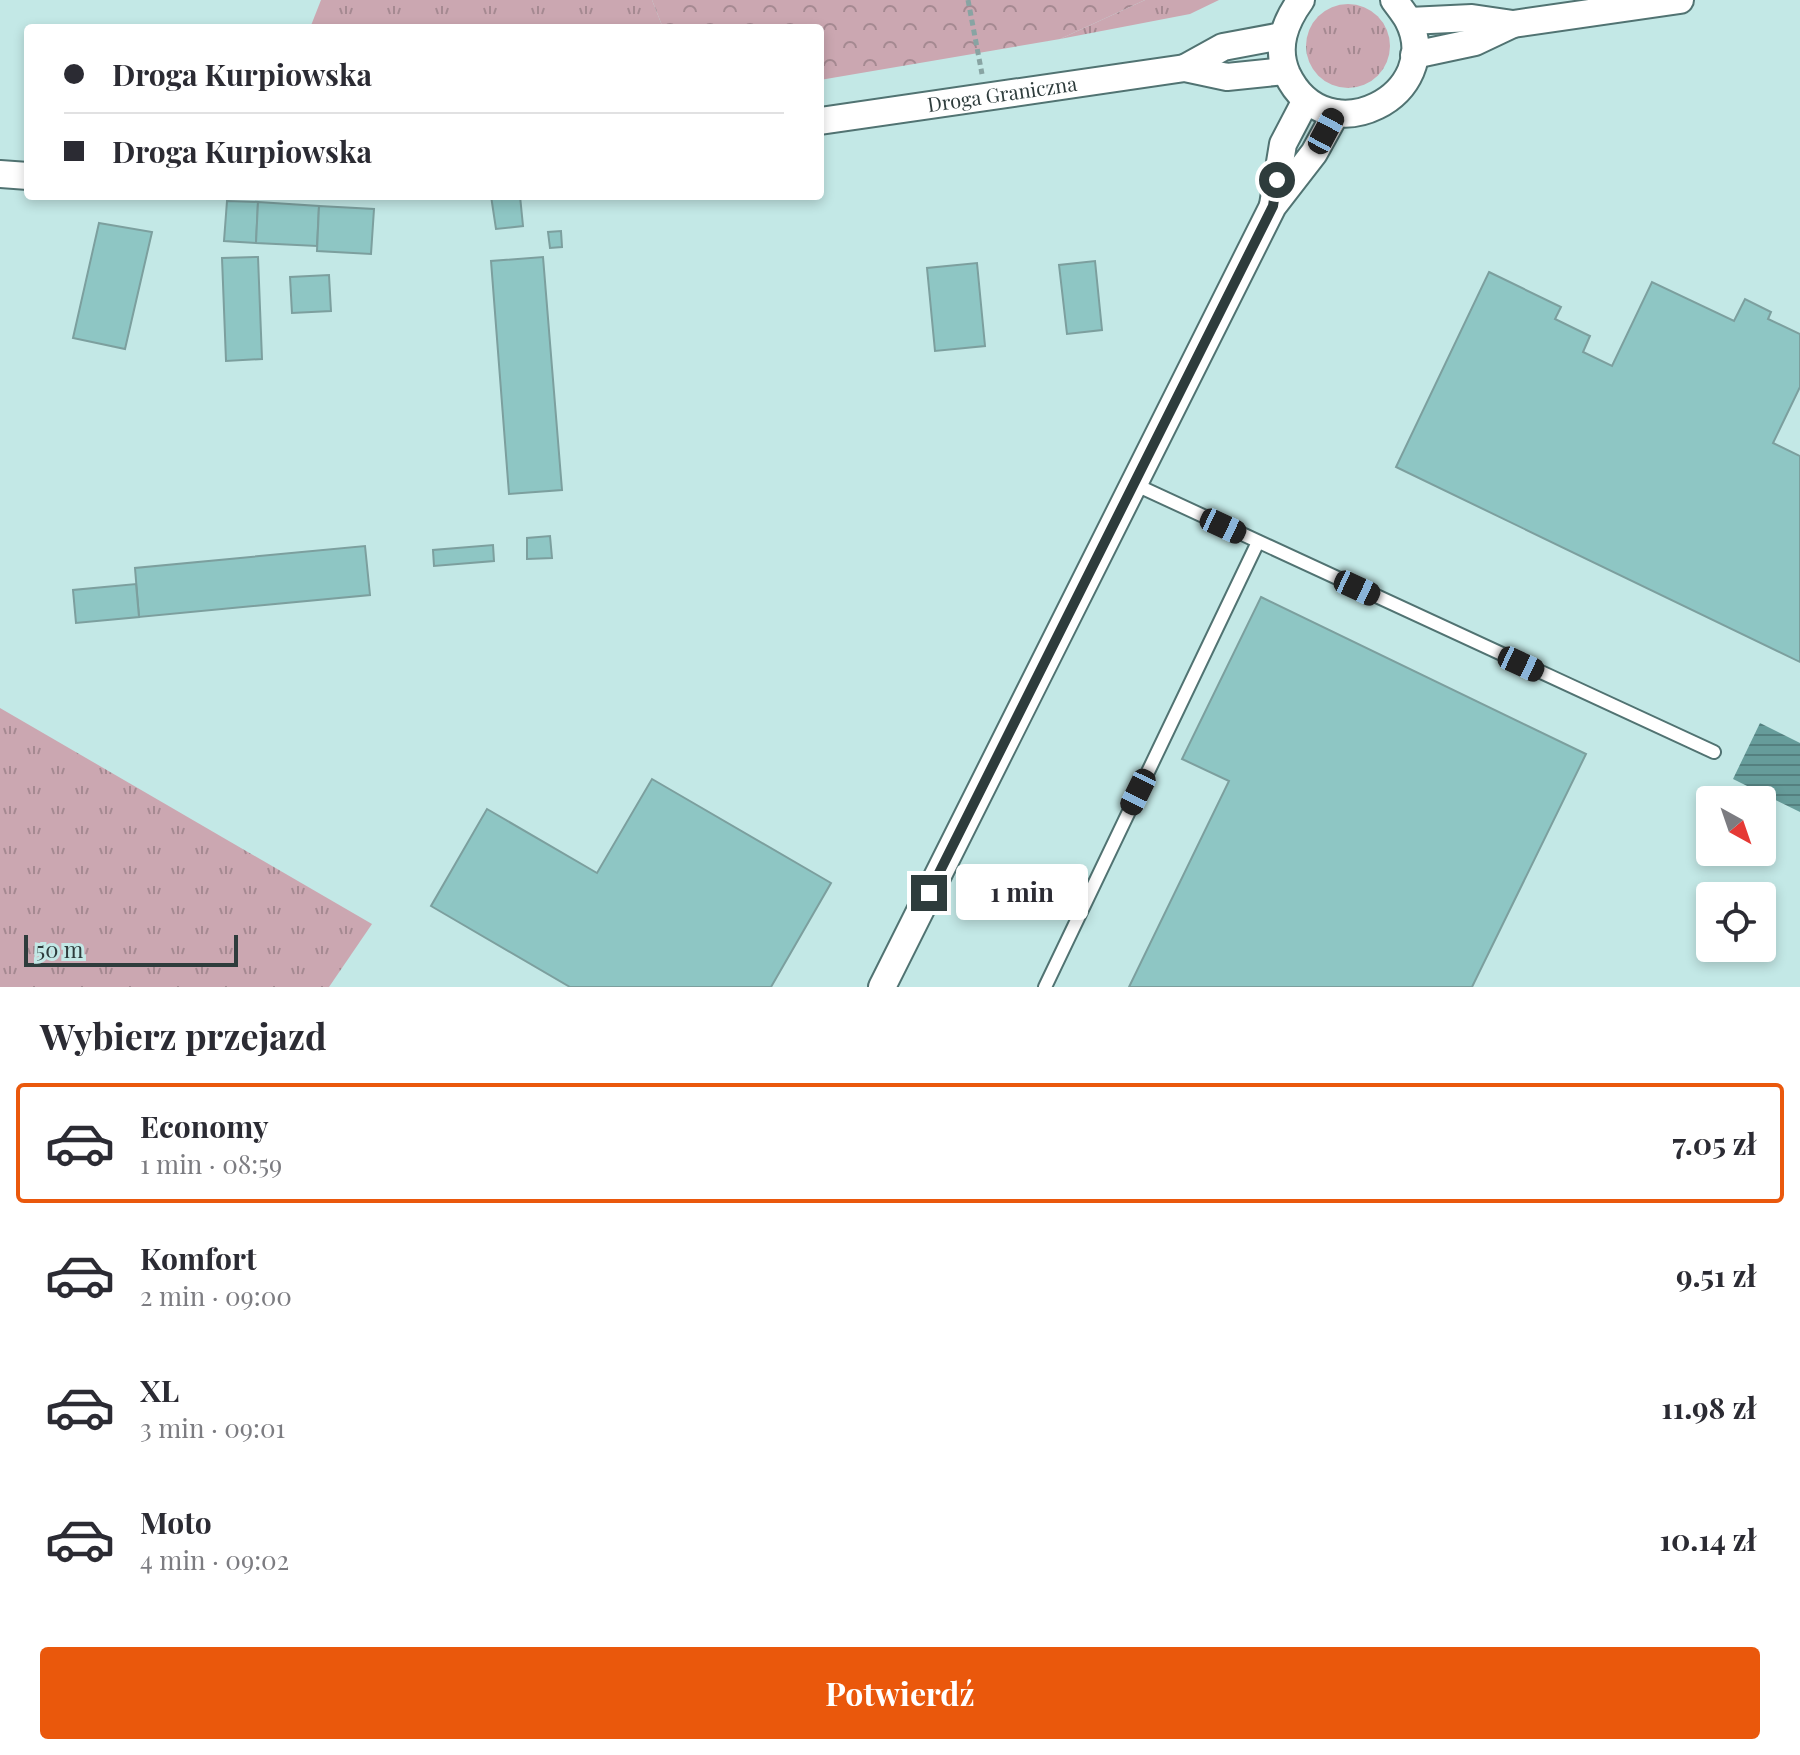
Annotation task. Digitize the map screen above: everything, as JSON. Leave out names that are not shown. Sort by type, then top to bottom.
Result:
[{"type":"street","points":[[1301,0],[1289,17],[1282,36],[1281,54],[1285,71],[1306,100],[1336,113],[1358,114],[1378,107],[1396,94],[1408,76],[1414,55],[1414,38],[1401,11]]},
{"type":"street","points":[[1414,55],[1475,42],[1513,24],[1624,4],[1680,0]]},
{"type":"street","points":[[1401,11],[1513,24]]},
{"type":"street","name":"Droga Graniczna","points":[[1185,68],[1223,47],[1282,36]]},
{"type":"street","name":"Droga Graniczna","points":[[824,120],[1185,68],[1227,77],[1285,71]]},
{"type":"street","points":[[1273,206],[1283,144],[1306,100]]},
{"type":"street","points":[[882,987],[1273,206],[1314,153],[1336,113]]},
{"type":"street","points":[[0,174],[24,176]]},
{"type":"lane","points":[[1134,484],[1714,752]]},
{"type":"lane","points":[[1045,987],[1258,542]]},
{"type":"path","points":[[968,0],[983,78]]},
{"type":"green space","points":[[321,0],[652,0],[661,24],[312,24]]},
{"type":"green space","points":[[652,0],[1145,0],[1060,39],[824,79],[824,24],[661,24]]},
{"type":"green space","points":[[1145,0],[1219,0],[1190,14],[1060,39]]},
{"type":"green space","points":[[1348,4],[1364,7],[1378,16],[1387,30],[1390,46],[1387,62],[1378,76],[1364,85],[1348,88],[1332,85],[1318,76],[1309,62],[1306,46],[1309,30],[1318,16],[1332,7]]},
{"type":"green space","points":[[0,708],[372,924],[329,987],[0,987]]},
{"type":"water","points":[[1760,723],[1800,743],[1800,812],[1776,800],[1776,786],[1747,786],[1733,779]]},
{"type":"building","points":[[492,200],[520,200],[523,226],[496,229]]},
{"type":"building","points":[[227,201],[258,202],[256,243],[224,241]]},
{"type":"building","points":[[258,202],[319,206],[317,246],[256,243]]},
{"type":"building","points":[[319,206],[374,209],[371,254],[317,251]]},
{"type":"building","points":[[99,223],[152,232],[125,349],[73,338]]},
{"type":"building","points":[[561,231],[562,247],[550,248],[548,232]]},
{"type":"building","points":[[258,257],[262,359],[226,361],[222,258]]},
{"type":"building","points":[[543,257],[562,490],[509,494],[491,261]]},
{"type":"building","points":[[1095,261],[1102,330],[1067,334],[1059,265]]},
{"type":"building","points":[[977,263],[985,346],[935,351],[927,268]]},
{"type":"building","points":[[1489,272],[1561,307],[1555,319],[1590,336],[1583,352],[1612,366],[1652,282],[1734,321],[1745,299],[1771,312],[1768,319],[1800,334],[1800,387],[1773,443],[1800,456],[1800,662],[1396,467]]},
{"type":"building","points":[[329,275],[331,311],[292,313],[290,277]]},
{"type":"building","points":[[550,536],[552,558],[527,559],[527,538]]},
{"type":"building","points":[[493,545],[494,561],[434,566],[433,550]]},
{"type":"building","points":[[365,546],[370,595],[139,617],[135,568]]},
{"type":"building","points":[[136,584],[139,617],[76,623],[73,590]]},
{"type":"building","points":[[1261,597],[1586,754],[1472,987],[1129,987],[1229,781],[1182,759]]},
{"type":"building","points":[[652,779],[831,883],[771,987],[570,987],[431,906],[487,809],[597,873]]},
{"type":"route","points":[[929,893],[1273,206],[1277,180]]}]
